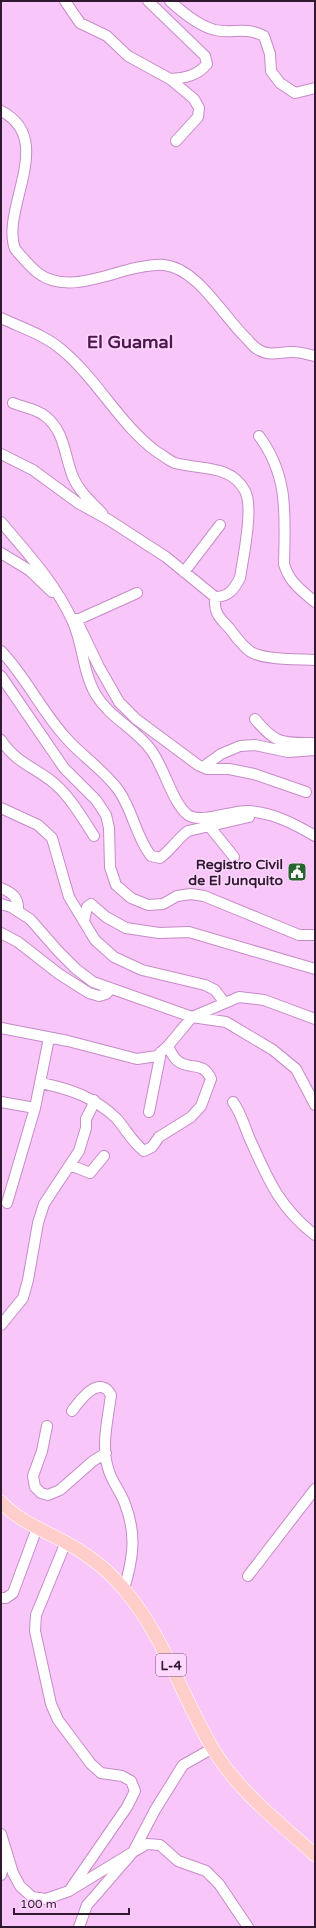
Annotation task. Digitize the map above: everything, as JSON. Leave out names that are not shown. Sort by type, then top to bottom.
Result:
[{"type":"main road","name":"L-4","points":[[1,1502],[7,1509],[37,1528],[66,1542],[97,1562],[124,1589],[150,1624],[213,1748],[234,1780],[315,1854]]},
{"type":"street","points":[[65,1],[80,23],[107,36],[128,56],[170,79],[194,99],[199,108],[198,117],[176,141]]},
{"type":"street","points":[[148,1],[205,56],[207,64],[201,71],[188,77],[170,79]]},
{"type":"street","points":[[170,1],[198,22],[214,30],[251,30],[264,36],[270,54],[271,71],[280,83],[295,93],[315,88]]},
{"type":"street","points":[[1,111],[8,115],[19,129],[23,143],[19,170],[7,202],[5,218],[7,232],[14,248],[38,273],[55,282],[77,282],[148,266],[165,265],[184,273],[199,283],[238,331],[258,350],[274,354],[295,352],[315,356]]},
{"type":"street","points":[[1,318],[45,337],[63,350],[135,432],[156,451],[174,463],[214,469],[229,474],[240,483],[246,492],[249,507],[240,578],[235,588],[229,594],[222,597],[215,597],[166,557],[109,520],[78,504],[33,470],[1,454]]},
{"type":"street","points":[[13,403],[44,415],[55,427],[62,437],[74,478],[85,495],[109,520]]},
{"type":"street","points":[[259,436],[266,445],[279,472],[283,490],[284,564],[287,574],[293,584],[315,602]]},
{"type":"street","points":[[1,522],[45,574],[63,603],[73,624],[95,693],[106,710],[151,749],[162,766],[183,810],[190,816],[203,818],[246,811],[264,813],[280,817],[315,836]]},
{"type":"street","points":[[184,572],[220,525]]},
{"type":"street","points":[[1,553],[29,570],[63,603],[77,620],[98,667],[119,702],[136,719],[198,765],[254,774],[306,792]]},
{"type":"street","points":[[77,620],[137,593]]},
{"type":"street","points":[[215,597],[215,608],[218,615],[243,645],[252,652],[276,658],[315,660]]},
{"type":"street","points":[[1,651],[13,665],[40,706],[67,740],[114,784],[126,801],[143,846],[151,856],[160,858],[169,852],[181,836],[188,831],[264,813]]},
{"type":"street","points":[[1,661],[13,665]]},
{"type":"street","points":[[1,676],[64,768],[96,800],[106,815],[109,828],[110,867],[116,885],[131,898],[148,905],[163,904],[177,896],[192,894],[204,896],[299,935],[315,935]]},
{"type":"street","points":[[255,719],[268,735],[284,743],[315,743]]},
{"type":"street","points":[[1,740],[10,753],[23,764],[45,776],[57,786],[69,799],[94,836]]},
{"type":"street","points":[[203,767],[221,754],[240,746],[255,745],[288,752],[315,750]]},
{"type":"street","points":[[1,808],[38,825],[52,838],[69,897],[95,940],[114,957],[142,970],[205,985],[215,990],[224,1002]]},
{"type":"street","points":[[209,826],[234,857]]},
{"type":"street","points":[[1,888],[13,893],[19,903],[18,911]]},
{"type":"street","points":[[1,904],[12,907],[30,919],[58,951],[76,969],[93,982],[192,1017],[226,1022],[273,1050],[296,1069],[315,1105]]},
{"type":"street","points":[[84,921],[87,907],[92,904],[106,917],[126,928],[159,933],[189,932],[315,969]]},
{"type":"street","points":[[1,933],[18,942],[59,974],[89,993],[99,996],[106,994],[111,989]]},
{"type":"street","points":[[1,1028],[137,1059],[156,1056],[165,1049],[192,1017],[207,1012],[224,1002],[239,997],[264,1000],[315,1019]]},
{"type":"street","points":[[7,1203],[35,1108],[41,1083],[48,1038]]},
{"type":"street","points":[[41,1083],[77,1093],[94,1100],[117,1119],[133,1143],[144,1151],[152,1147],[159,1137],[191,1117],[201,1106],[211,1079],[208,1071],[203,1068],[180,1062],[165,1049]]},
{"type":"street","points":[[149,1112],[165,1049]]},
{"type":"street","points":[[1,1325],[22,1298],[28,1280],[38,1223],[44,1204],[79,1150],[86,1128],[86,1119],[94,1100]]},
{"type":"street","points":[[1,1102],[35,1108]]},
{"type":"street","points":[[233,1102],[241,1114],[248,1135],[274,1191],[291,1214],[315,1235]]},
{"type":"street","points":[[70,1165],[90,1173],[104,1156]]},
{"type":"street","points":[[72,1411],[83,1397],[93,1389],[101,1386],[107,1389],[111,1395],[106,1453],[108,1468],[125,1504],[133,1542],[132,1560],[124,1589]]},
{"type":"street","points":[[47,1426],[42,1451],[33,1476],[35,1487],[41,1493],[48,1495],[60,1490],[93,1461],[106,1453]]},
{"type":"street","points":[[248,1576],[315,1489]]},
{"type":"street","points":[[1,1598],[6,1598],[13,1593],[37,1528]]},
{"type":"street","points":[[66,1542],[36,1615],[35,1631],[51,1704],[58,1720],[91,1764],[101,1773],[122,1776],[131,1781],[135,1791],[127,1807],[70,1891]]},
{"type":"street","points":[[79,1927],[87,1905],[133,1852],[155,1810],[183,1765],[213,1748]]},
{"type":"street","points":[[1,1834],[13,1873],[20,1886],[32,1897],[46,1899],[70,1891],[147,1844],[160,1845],[178,1861],[206,1871],[219,1884],[248,1927]]},
{"type":"street","points":[[1,1875],[7,1853]]},
{"type":"place","name":"Registro Civil de El Junquito","points":[[297,872]]},
{"type":"district","name":"El Guamal","points":[[130,342]]}]
